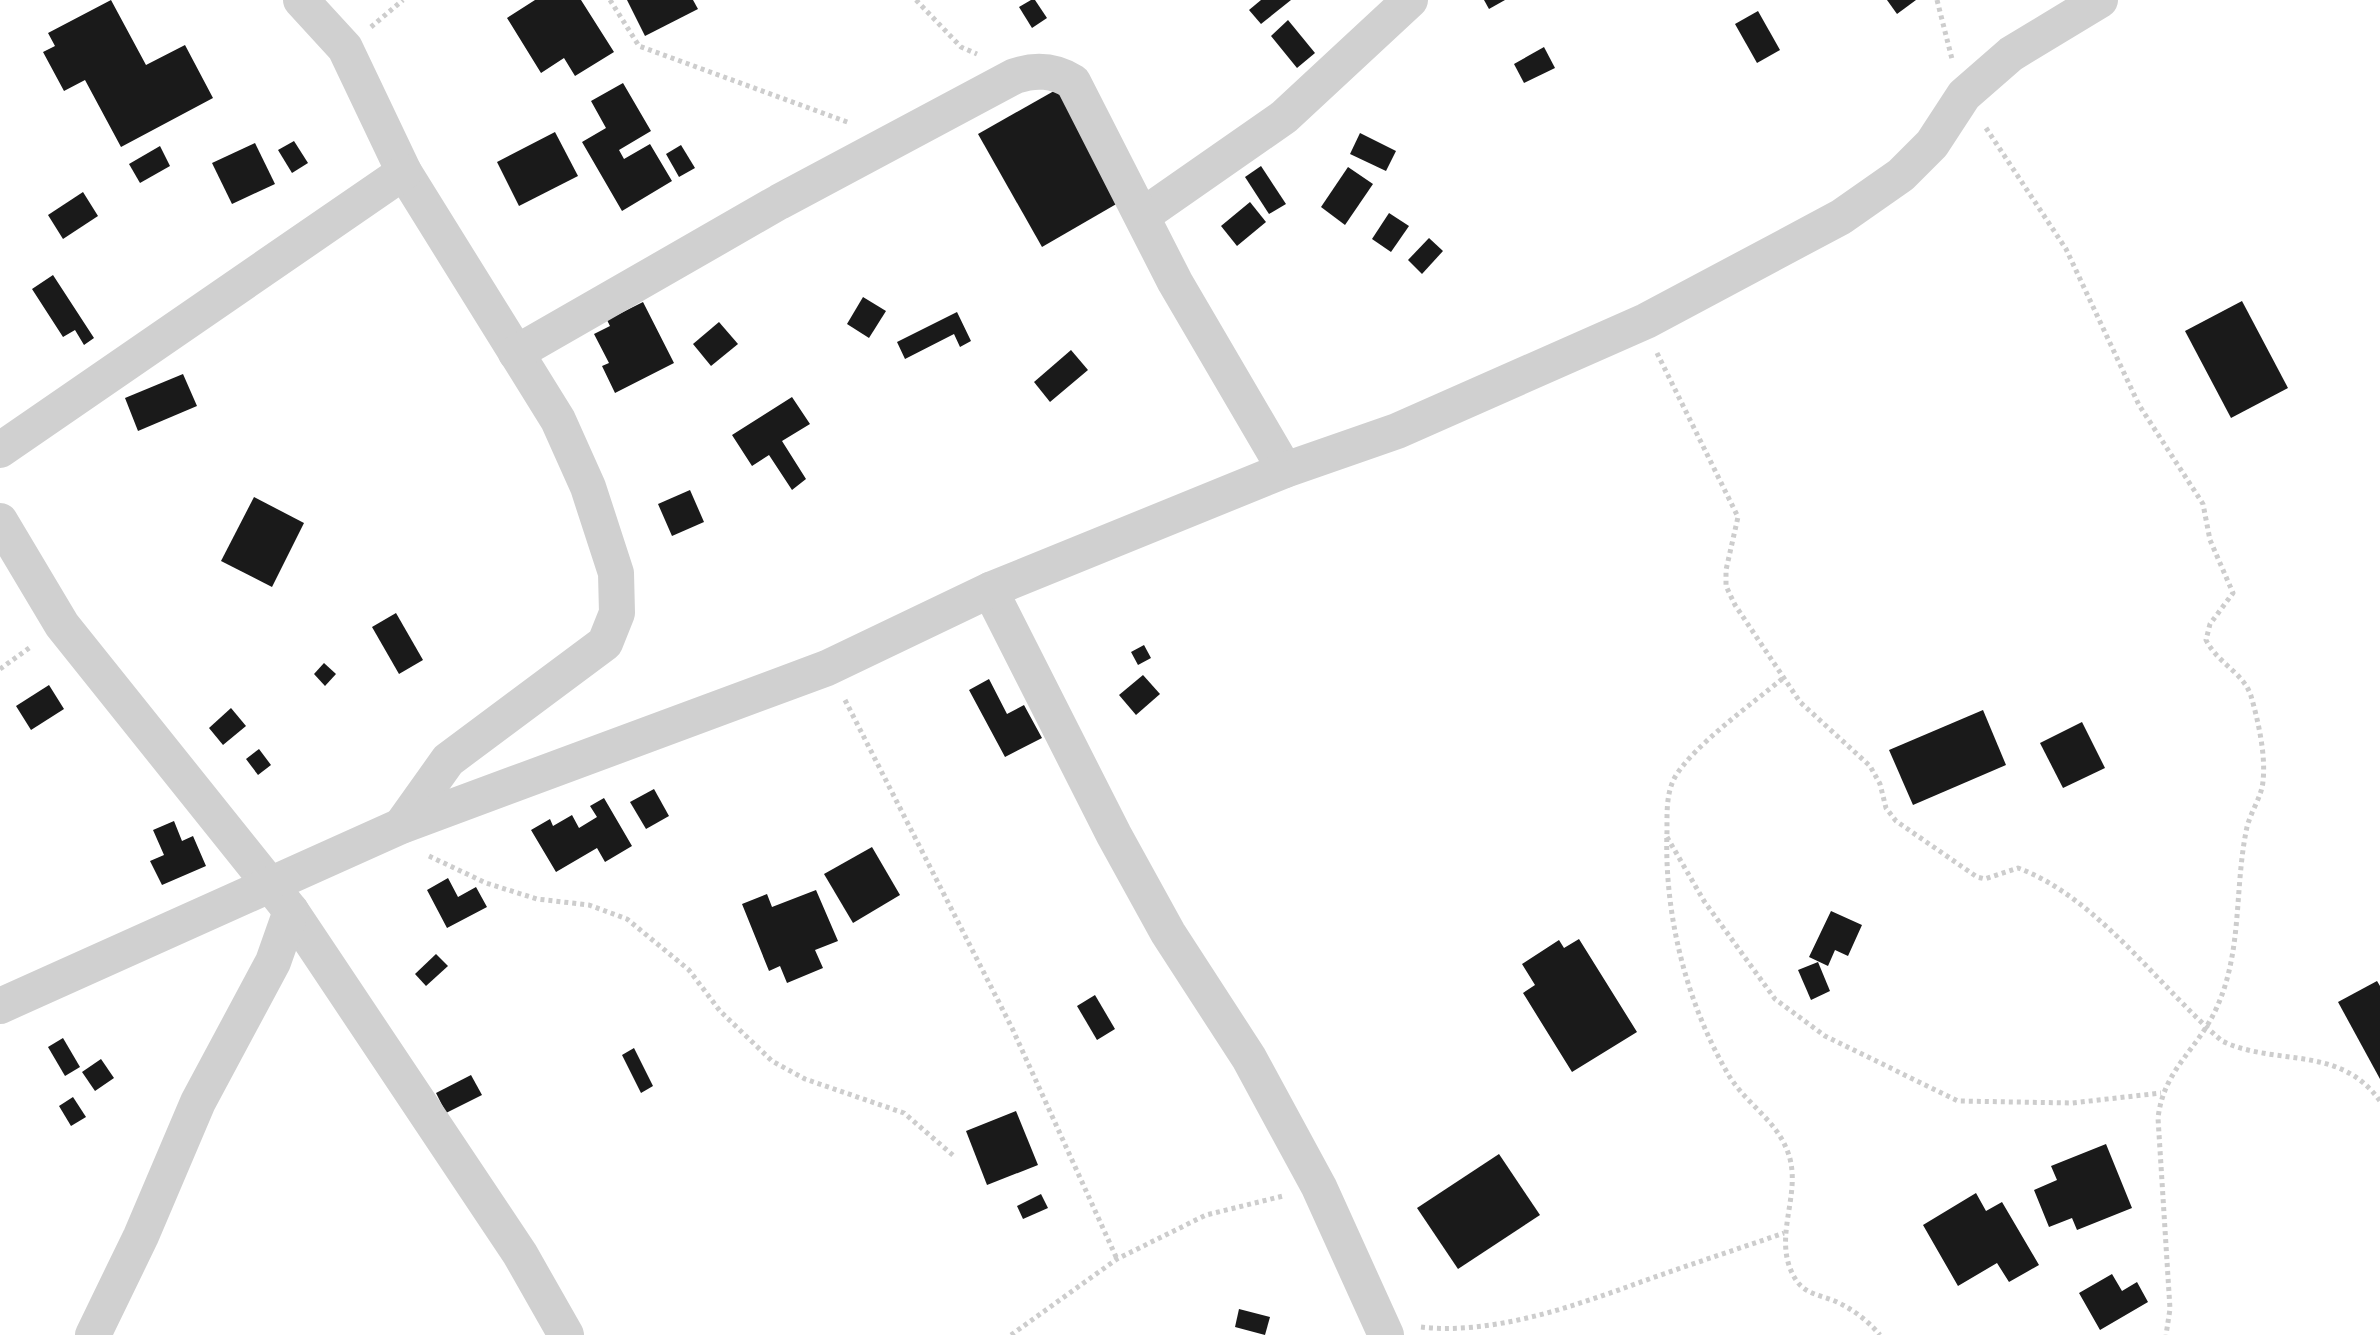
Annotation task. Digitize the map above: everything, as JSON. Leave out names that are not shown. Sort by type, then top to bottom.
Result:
[{"type":"street","points":[[301,0],[345,48],[404,172],[558,420],[588,487],[616,573],[617,613],[605,643],[448,760],[401,826]]},
{"type":"street","points":[[1142,216],[1227,161],[1284,117],[1410,0]]},
{"type":"street","points":[[0,1006],[401,826],[827,668],[990,590],[1285,470],[1397,431],[1646,321],[1841,217],[1901,175],[1932,144],[1964,95],[2011,54],[2100,0]]},
{"type":"street","points":[[516,353],[779,202],[1030,71],[1060,73],[1073,82],[1175,282],[1285,470]]},
{"type":"street","points":[[0,450],[404,172]]},
{"type":"street","points":[[0,521],[62,625],[291,911],[520,1254],[566,1335]]},
{"type":"street","points":[[990,590],[1114,835],[1168,933],[1249,1058],[1319,1187],[1380,1323]]},
{"type":"street","points":[[93,1335],[141,1236],[198,1102],[273,962],[291,911]]},
{"type":"path","points":[[610,0],[639,46],[896,140]]},
{"type":"path","points":[[916,0],[961,47],[1030,71]]},
{"type":"path","points":[[1937,0],[1964,95],[2066,249],[2139,405],[2203,504],[2210,540],[2233,593],[2210,624],[2206,640],[2213,653],[2242,677],[2250,694],[2263,781],[2246,834],[2234,959],[2207,1029],[2177,1066],[2161,1093],[2159,1134],[2170,1309],[2166,1335]]},
{"type":"path","points":[[1646,321],[1664,372],[1738,517],[1726,570],[1726,586],[1735,605],[1782,679],[1817,719],[1848,742],[1870,766],[1880,784],[1886,808],[1896,821],[1977,877],[1985,879],[2018,868],[2067,896],[2118,938],[2207,1029],[2238,1049],[2301,1057],[2340,1067],[2366,1082],[2380,1101]]},
{"type":"path","points":[[827,668],[868,741],[1012,1028],[1117,1259]]},
{"type":"path","points":[[1782,679],[1702,747],[1675,777],[1668,802],[1665,874],[1672,924],[1689,982],[1730,1077],[1775,1126],[1789,1152],[1795,1181],[1784,1233],[1789,1265],[1807,1292],[1856,1313],[1880,1335]]},
{"type":"path","points":[[401,826],[425,854],[486,883],[537,899],[589,905],[627,919],[689,970],[720,1011],[772,1061],[805,1079],[904,1113],[955,1157]]},
{"type":"path","points":[[1667,836],[1704,901],[1775,999],[1825,1036],[1958,1101],[2072,1103],[2161,1093]]},
{"type":"path","points":[[1011,1335],[1117,1259],[1206,1215],[1319,1187]]},
{"type":"path","points":[[1380,1323],[1442,1334],[1528,1326],[1627,1287],[1784,1233]]},
{"type":"building","points":[[111,0],[146,65],[185,45],[213,98],[121,147],[85,80],[64,91],[43,52],[55,46],[48,33]]},
{"type":"building","points":[[535,0],[581,0],[614,52],[575,76],[564,58],[541,73],[507,18]]},
{"type":"building","points":[[627,0],[693,0],[698,9],[645,36]]},
{"type":"building","points":[[1035,0],[1047,18],[1032,28],[1019,7]]},
{"type":"building","points":[[1261,0],[1291,0],[1261,24],[1249,10]]},
{"type":"building","points":[[1484,0],[1505,0],[1489,9]]},
{"type":"building","points":[[1887,0],[1916,0],[1897,14]]},
{"type":"building","points":[[1758,11],[1780,50],[1757,63],[1735,24]]},
{"type":"building","points":[[1288,20],[1315,53],[1297,68],[1271,36]]},
{"type":"building","points":[[1544,47],[1555,68],[1524,83],[1514,64]]},
{"type":"building","points":[[623,83],[651,131],[619,150],[624,159],[650,144],[672,181],[622,211],[582,142],[606,128],[591,101]]},
{"type":"building","points":[[1061,87],[1125,199],[1042,247],[978,134]]},
{"type":"building","points":[[555,132],[578,176],[519,206],[497,162]]},
{"type":"building","points":[[1360,133],[1396,151],[1386,171],[1350,154]]},
{"type":"building","points":[[294,141],[308,163],[292,173],[278,150]]},
{"type":"building","points":[[255,143],[275,184],[232,204],[212,163]]},
{"type":"building","points":[[681,145],[695,168],[679,177],[666,154]]},
{"type":"building","points":[[160,146],[170,166],[140,183],[129,164]]},
{"type":"building","points":[[1261,166],[1286,204],[1269,214],[1245,177]]},
{"type":"building","points":[[1348,167],[1373,184],[1345,225],[1321,207]]},
{"type":"building","points":[[83,192],[98,216],[63,239],[48,215]]},
{"type":"building","points":[[1250,202],[1266,222],[1237,246],[1221,226]]},
{"type":"building","points":[[1389,213],[1409,226],[1391,252],[1372,239]]},
{"type":"building","points":[[1429,238],[1443,251],[1422,274],[1408,260]]},
{"type":"building","points":[[53,275],[94,338],[84,345],[75,330],[63,337],[32,289]]},
{"type":"building","points":[[863,297],[886,311],[869,338],[847,324]]},
{"type":"building","points":[[2242,301],[2288,388],[2231,418],[2185,331]]},
{"type":"building","points":[[643,302],[674,363],[615,393],[602,366],[609,363],[594,334],[610,326],[607,320]]},
{"type":"building","points":[[957,312],[971,341],[960,347],[954,334],[905,359],[897,342]]},
{"type":"building","points":[[719,322],[738,344],[711,366],[693,344]]},
{"type":"building","points":[[1071,350],[1088,370],[1050,402],[1034,382]]},
{"type":"building","points":[[183,374],[197,406],[138,431],[125,398]]},
{"type":"building","points":[[792,397],[810,424],[782,441],[806,479],[792,490],[769,455],[752,466],[732,435]]},
{"type":"building","points":[[690,490],[704,522],[672,536],[658,504]]},
{"type":"building","points":[[254,497],[304,523],[272,587],[221,561]]},
{"type":"building","points":[[396,613],[423,660],[399,674],[372,627]]},
{"type":"building","points":[[1144,645],[1151,658],[1138,665],[1131,652]]},
{"type":"building","points":[[324,663],[336,674],[325,686],[314,674]]},
{"type":"building","points":[[1143,675],[1160,694],[1136,715],[1119,695]]},
{"type":"building","points":[[989,679],[1007,714],[1024,705],[1042,738],[1005,757],[969,690]]},
{"type":"building","points":[[49,685],[64,709],[31,730],[16,706]]},
{"type":"building","points":[[231,708],[246,726],[223,745],[209,728]]},
{"type":"building","points":[[1983,710],[2006,765],[1913,805],[1889,750]]},
{"type":"building","points":[[2082,722],[2105,768],[2063,788],[2040,743]]},
{"type":"building","points":[[259,749],[271,765],[258,775],[246,759]]},
{"type":"building","points":[[654,789],[669,816],[646,829],[630,802]]},
{"type":"building","points":[[604,798],[632,846],[605,862],[597,848],[556,872],[531,830],[550,819],[553,826],[572,815],[579,828],[597,817],[590,806]]},
{"type":"building","points":[[174,821],[182,841],[193,836],[206,866],[162,885],[150,861],[164,855],[153,830]]},
{"type":"building","points":[[872,847],[900,895],[853,923],[824,874]]},
{"type":"building","points":[[448,878],[458,897],[476,887],[487,907],[447,928],[427,890]]},
{"type":"building","points":[[816,890],[838,941],[815,950],[823,968],[787,983],[780,966],[769,971],[742,904],[767,894],[772,907]]},
{"type":"building","points":[[1831,911],[1862,925],[1848,956],[1835,950],[1828,966],[1809,957]]},
{"type":"building","points":[[1579,939],[1637,1032],[1572,1072],[1523,993],[1535,985],[1522,964],[1559,940],[1564,948]]},
{"type":"building","points":[[436,954],[448,966],[426,986],[415,974]]},
{"type":"building","points":[[1818,962],[1830,991],[1811,1000],[1798,970]]},
{"type":"building","points":[[2377,981],[2380,986],[2380,1079],[2338,1002]]},
{"type":"building","points":[[1095,995],[1115,1029],[1097,1040],[1077,1006]]},
{"type":"building","points":[[63,1038],[80,1067],[65,1076],[48,1047]]},
{"type":"building","points":[[634,1048],[653,1086],[641,1093],[622,1055]]},
{"type":"building","points":[[101,1059],[114,1078],[95,1091],[82,1072]]},
{"type":"building","points":[[471,1075],[482,1095],[446,1113],[436,1093]]},
{"type":"building","points":[[73,1097],[86,1117],[71,1126],[59,1106]]},
{"type":"building","points":[[1016,1111],[1038,1165],[987,1185],[966,1131]]},
{"type":"building","points":[[2106,1144],[2132,1208],[2077,1230],[2072,1218],[2049,1227],[2034,1190],[2057,1180],[2051,1166]]},
{"type":"building","points":[[1499,1154],[1540,1215],[1458,1269],[1417,1208]]},
{"type":"building","points":[[1976,1193],[1986,1211],[2002,1202],[2039,1265],[2009,1282],[1997,1263],[1958,1286],[1923,1225]]},
{"type":"building","points":[[1041,1194],[1048,1208],[1023,1219],[1017,1206]]},
{"type":"building","points":[[2112,1274],[2122,1291],[2137,1282],[2148,1302],[2100,1330],[2079,1293]]},
{"type":"building","points":[[1239,1309],[1270,1317],[1265,1335],[1235,1327]]}]
